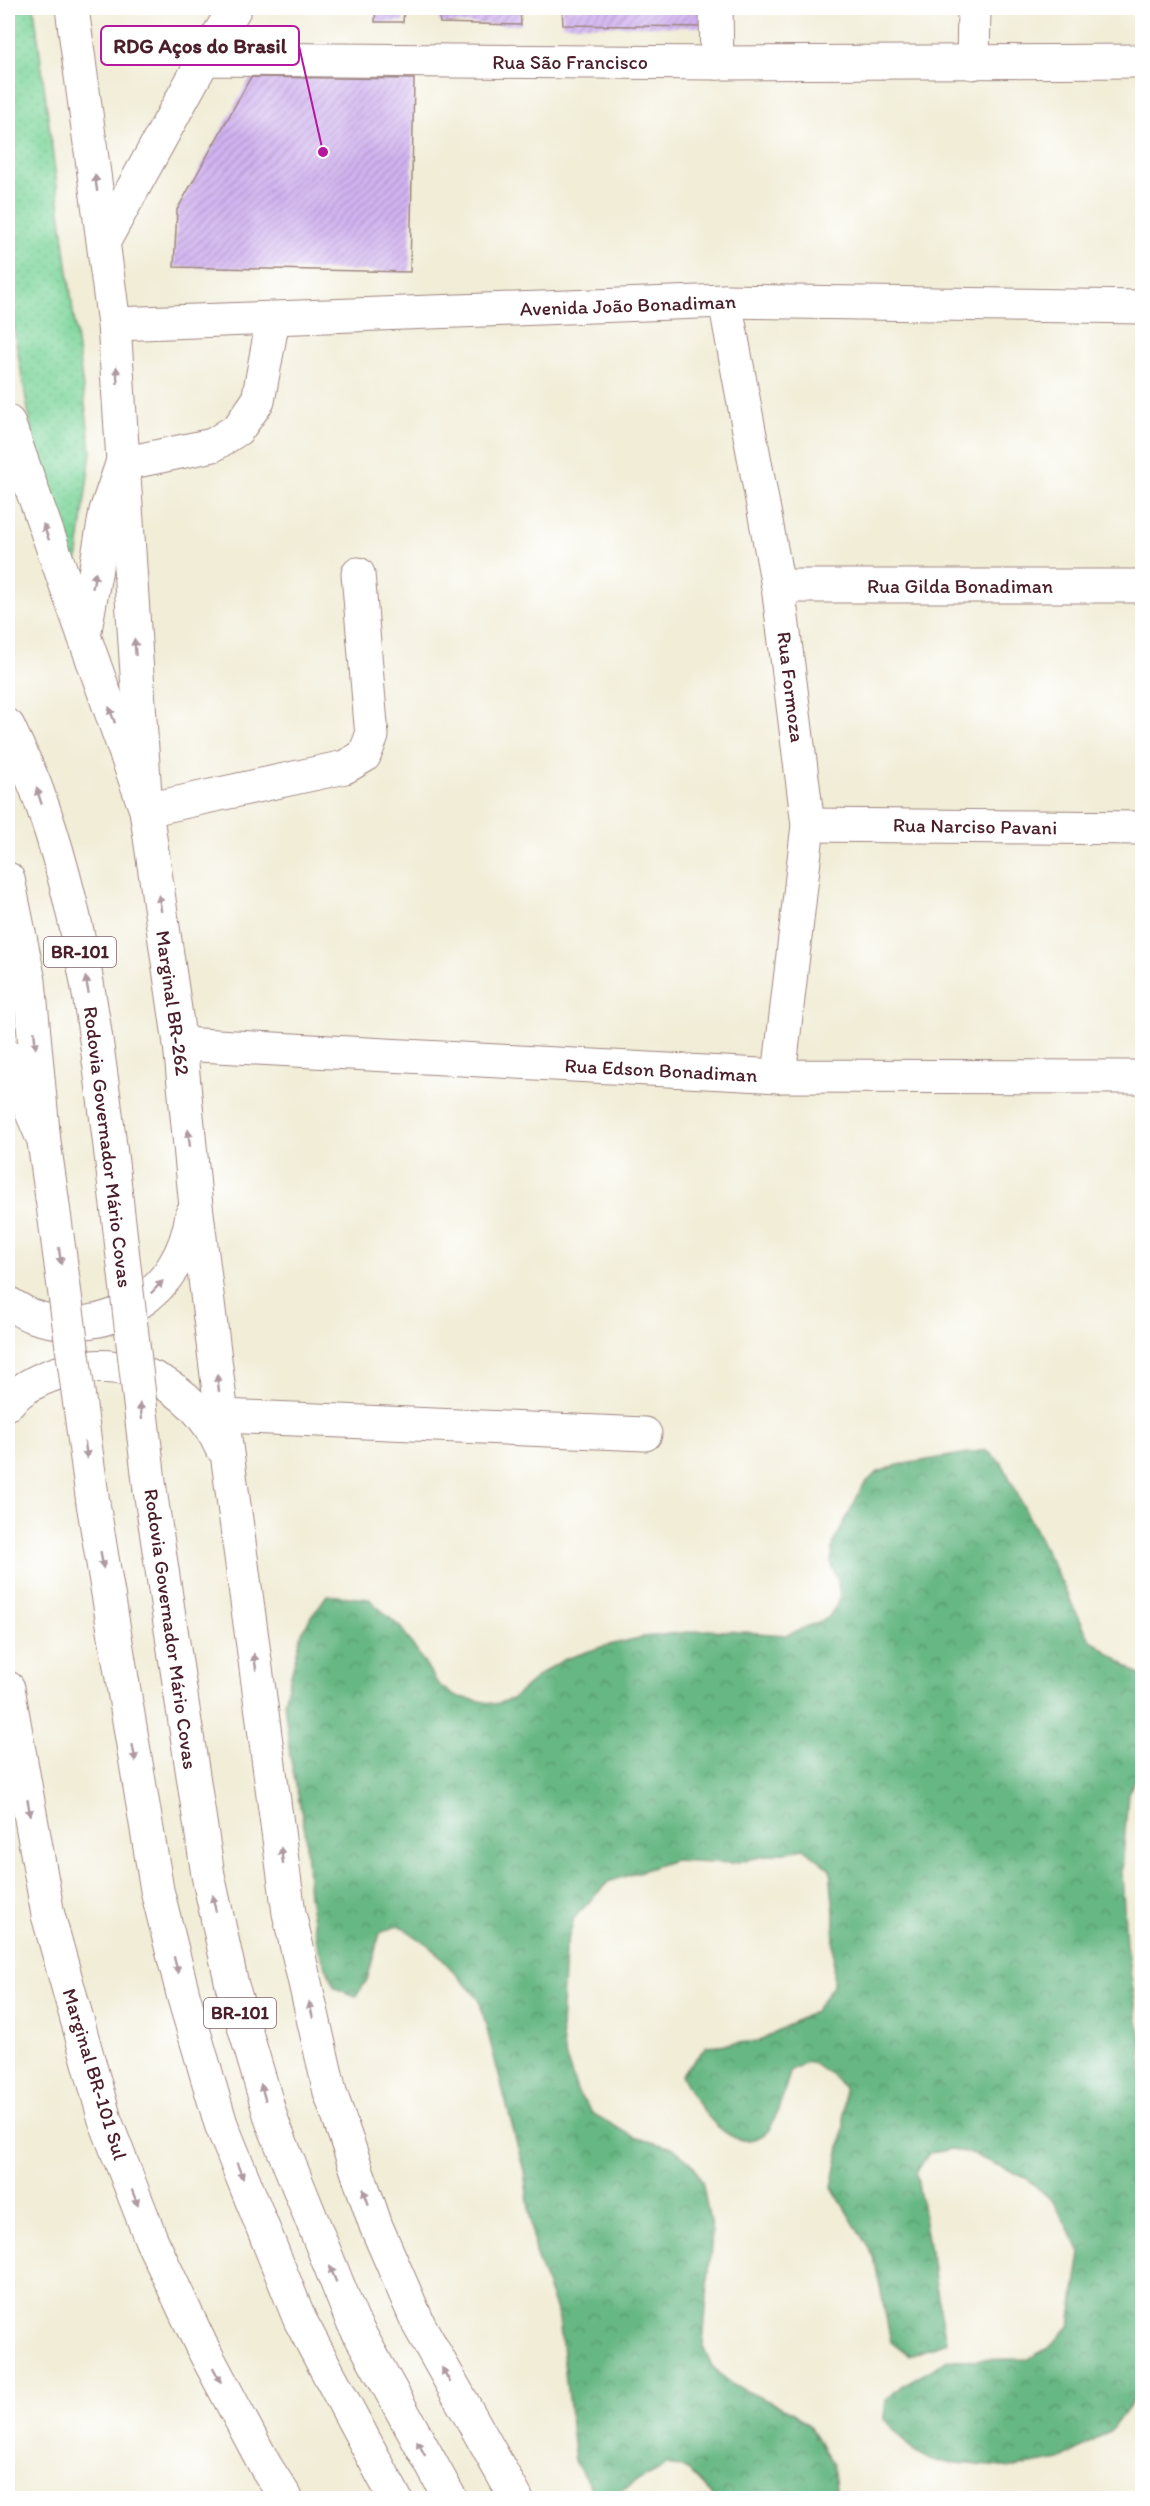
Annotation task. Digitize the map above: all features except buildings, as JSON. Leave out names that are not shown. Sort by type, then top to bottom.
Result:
[{"type":"main road","points":[[72,8],[114,324],[146,810]]},
{"type":"main road","points":[[104,241],[204,59],[235,8]]},
{"type":"main road","points":[[716,8],[717,63]]},
{"type":"main road","points":[[973,63],[974,8]]},
{"type":"main road","name":"Rua São Francisco","points":[[204,59],[717,63],[1143,61]]},
{"type":"main road","name":"Avenida João Bonadiman","points":[[114,324],[725,301],[1143,307]]},
{"type":"main road","name":"Rua Formoza","points":[[725,301],[778,586],[808,825],[779,1076]]},
{"type":"main road","points":[[122,464],[213,445],[238,429],[258,401],[273,318]]},
{"type":"main road","points":[[8,422],[146,810]]},
{"type":"main road","points":[[83,638],[106,511],[122,464]]},
{"type":"main road","points":[[146,810],[345,767],[364,756],[372,736],[358,574]]},
{"type":"main road","name":"Rua Gilda Bonadiman","points":[[778,586],[1143,586]]},
{"type":"main road","name":"Rodovia Governador Mário Covas","points":[[8,726],[36,787],[68,890],[98,1041],[150,1490],[208,1875],[232,1985],[272,2121],[352,2320],[450,2499]]},
{"type":"main road","name":"Marginal BR-262","points":[[146,810],[180,1044],[195,1197]]},
{"type":"main road","name":"Rua Narciso Pavani","points":[[808,825],[1143,828]]},
{"type":"main road","name":"BR-101","points":[[8,879],[29,981],[44,1142],[93,1503],[157,1890],[184,1998],[221,2124],[300,2320],[395,2499]]},
{"type":"main road","name":"Rua Edson Bonadiman","points":[[180,1044],[779,1076],[1143,1077]]},
{"type":"main road","points":[[8,1056],[44,1142]]},
{"type":"main road","points":[[8,1303],[32,1316],[70,1323],[109,1318],[144,1300],[172,1272],[189,1236],[195,1197]]},
{"type":"main road","points":[[195,1197],[228,1462],[290,1914],[330,2092],[376,2226],[419,2325],[516,2499]]},
{"type":"main road","points":[[8,1403],[40,1379],[77,1367],[116,1366],[153,1377],[186,1397],[212,1427],[228,1462]]},
{"type":"main road","points":[[222,1416],[645,1434]]},
{"type":"main road","name":"Marginal BR-101 Sul","points":[[8,1688],[48,1915],[105,2120],[151,2239],[201,2345],[266,2467],[286,2499]]},
{"type":"green space","points":[[8,8],[34,8],[91,451],[75,577],[40,478],[16,342],[8,279]]},
{"type":"green space","points":[[986,1450],[1002,1463],[1089,1638],[1137,1674],[1142,1675],[1142,1773],[1140,1772],[1128,1793],[1122,1872],[1126,1945],[1142,2045],[1142,2389],[1111,2430],[1060,2460],[1014,2468],[933,2461],[914,2451],[884,2419],[886,2400],[901,2386],[947,2360],[1028,2359],[1050,2347],[1070,2325],[1081,2253],[1054,2202],[1026,2178],[968,2152],[949,2150],[930,2153],[916,2172],[946,2342],[909,2356],[891,2342],[874,2257],[832,2187],[844,2127],[844,2088],[831,2074],[808,2061],[791,2070],[768,2131],[755,2139],[741,2140],[716,2125],[695,2100],[681,2075],[707,2046],[758,2041],[815,2011],[833,1985],[834,1913],[830,1869],[804,1848],[732,1863],[674,1860],[608,1882],[574,1918],[565,1951],[561,2028],[564,2052],[578,2093],[592,2113],[634,2137],[673,2148],[691,2162],[702,2181],[712,2232],[703,2346],[712,2366],[731,2384],[792,2412],[809,2426],[833,2464],[837,2498],[715,2498],[687,2469],[667,2465],[612,2495],[593,2491],[575,2461],[559,2319],[535,2253],[524,2171],[479,1999],[431,1947],[399,1925],[380,1933],[367,1980],[356,1996],[335,1988],[318,1948],[309,1897],[305,1830],[290,1756],[284,1701],[303,1629],[327,1595],[369,1599],[402,1629],[438,1684],[454,1696],[495,1704],[512,1699],[542,1673],[563,1660],[601,1647],[643,1637],[708,1630],[787,1635],[828,1618],[840,1600],[838,1581],[831,1562],[834,1542],[863,1486],[876,1473],[898,1465]]},
{"type":"place","name":"RDG Aços do Brasil","points":[[323,152]]}]
